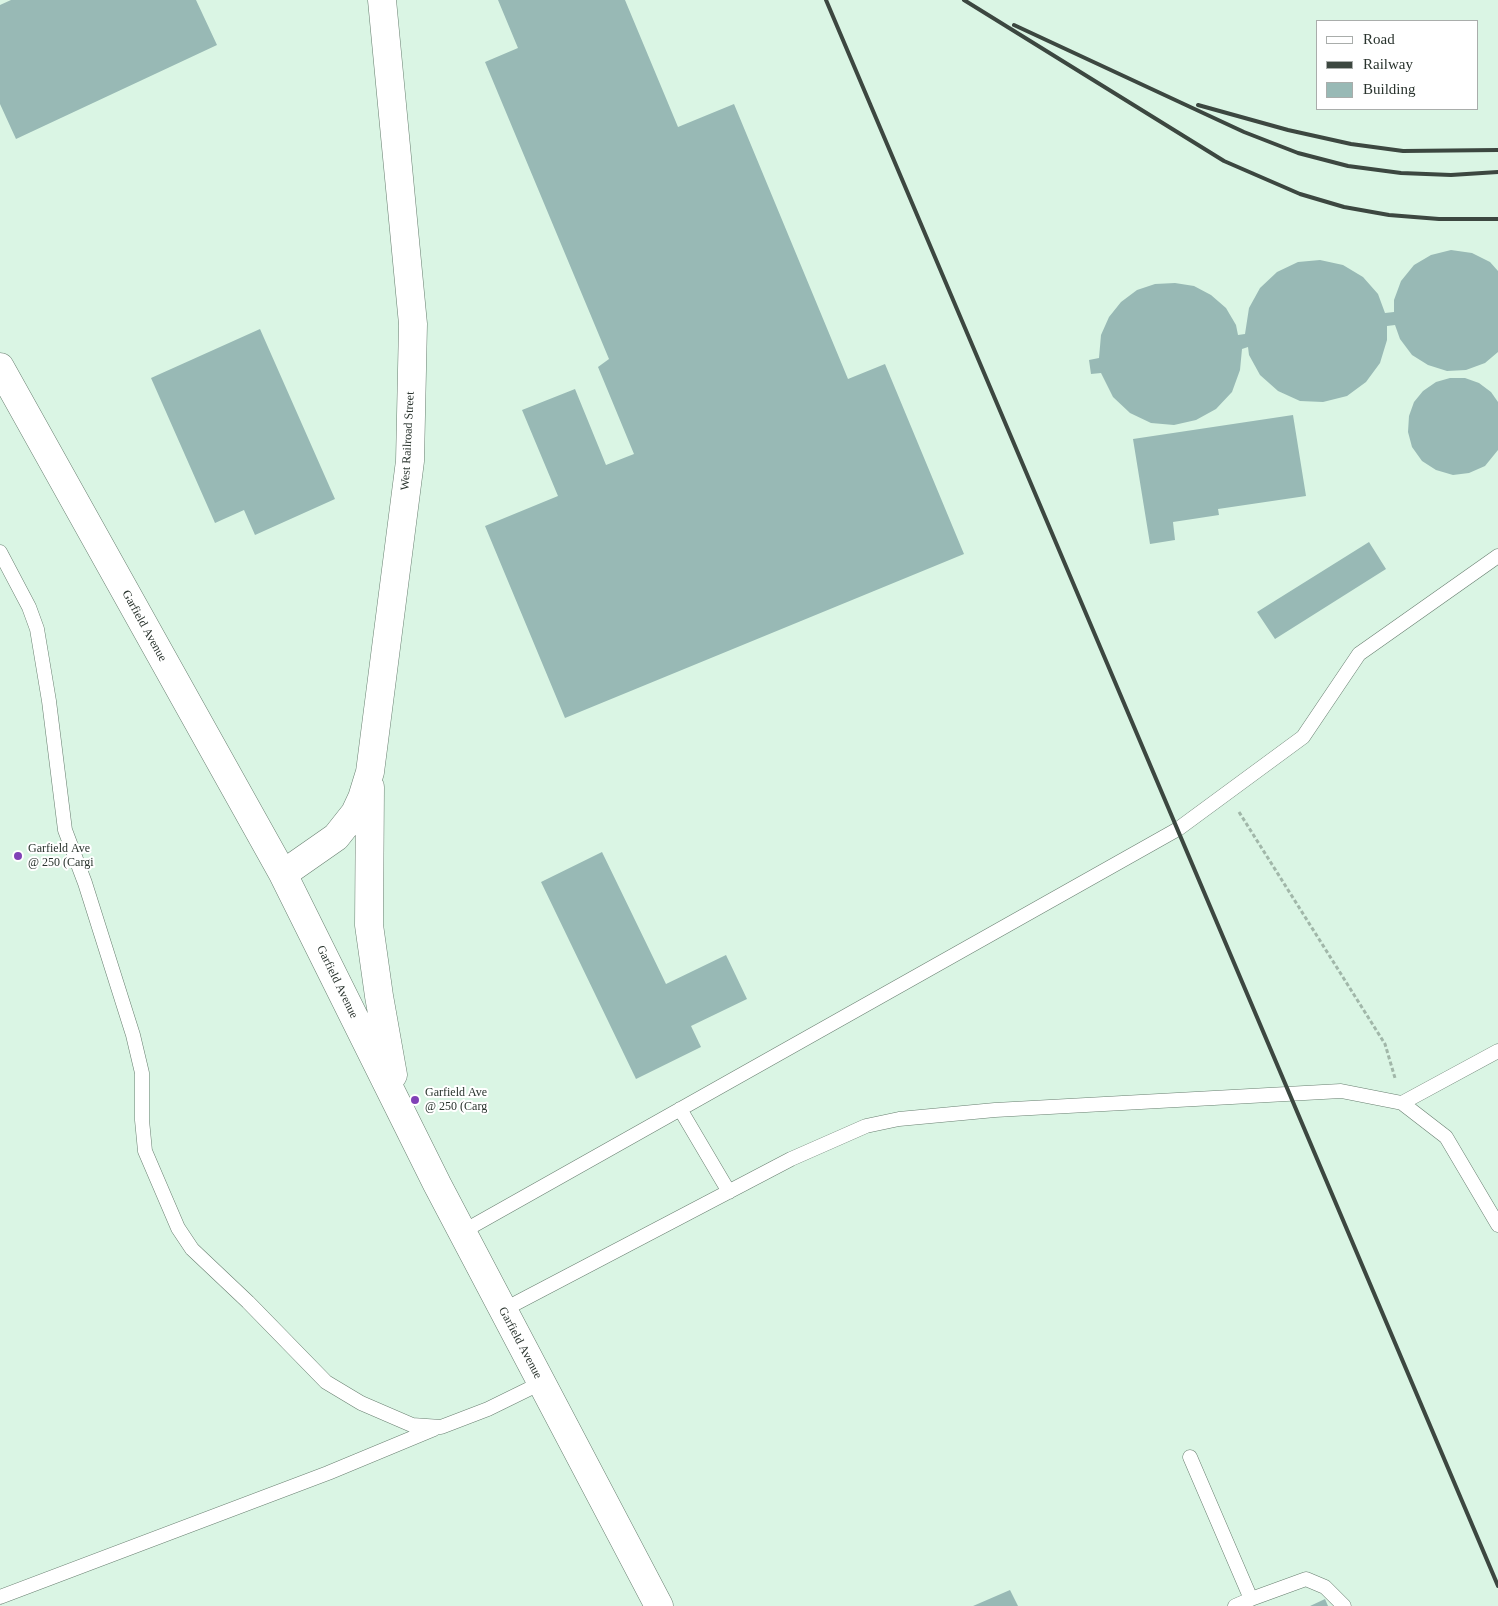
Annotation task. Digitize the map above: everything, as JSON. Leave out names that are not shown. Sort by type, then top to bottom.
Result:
[{"type":"street","name":"West Railroad Street","points":[[283,874],[336,837],[355,814],[370,772],[410,461],[413,324],[382,0]]},
{"type":"street","name":"Garfield Avenue","points":[[0,367],[283,874],[462,1232],[659,1606]]},
{"type":"street","points":[[370,772],[369,925],[379,996],[400,1108]]},
{"type":"lane","points":[[0,552],[29,606],[37,629],[49,701],[65,830],[133,1035],[142,1073],[142,1120],[145,1152],[178,1228],[192,1249],[326,1382],[361,1403],[412,1425],[439,1426]]},
{"type":"lane","points":[[462,1232],[1178,829],[1303,737],[1359,654],[1498,556]]},
{"type":"lane","points":[[1402,1102],[1498,1051]]},
{"type":"lane","points":[[503,1310],[791,1159],[866,1126],[899,1119],[995,1110],[1341,1091],[1402,1102],[1446,1137],[1498,1225]]},
{"type":"lane","points":[[680,1109],[729,1192]]},
{"type":"lane","points":[[0,1597],[328,1473],[439,1426],[488,1408],[541,1383]]},
{"type":"lane","points":[[1190,1458],[1251,1599]]},
{"type":"lane","points":[[1235,1606],[1306,1579],[1325,1587],[1344,1606]]},
{"type":"path","points":[[1227,793],[1385,1044],[1402,1102]]},
{"type":"building","points":[[11,0],[196,0],[217,45],[16,139],[0,104],[0,5]]},
{"type":"building","points":[[498,0],[625,0],[678,127],[734,104],[848,379],[885,364],[964,554],[565,718],[485,526],[558,496],[522,410],[575,389],[606,465],[634,454],[598,367],[609,359],[485,62],[518,48]]},
{"type":"building","points":[[1451,250],[1472,253],[1490,262],[1498,271],[1498,352],[1485,363],[1466,370],[1447,371],[1428,365],[1412,355],[1400,339],[1395,325],[1387,326],[1387,340],[1380,363],[1366,382],[1347,396],[1323,402],[1300,401],[1278,391],[1260,375],[1249,355],[1248,347],[1242,349],[1240,370],[1232,392],[1216,409],[1196,420],[1174,425],[1151,423],[1130,413],[1113,397],[1101,373],[1091,374],[1089,360],[1099,358],[1101,335],[1109,317],[1121,302],[1137,290],[1155,284],[1175,283],[1194,286],[1211,295],[1226,308],[1236,325],[1238,335],[1245,334],[1249,308],[1260,288],[1277,272],[1298,262],[1320,260],[1343,265],[1363,277],[1378,294],[1385,313],[1394,312],[1394,300],[1401,281],[1414,265],[1431,255]]},
{"type":"building","points":[[260,329],[335,499],[255,535],[244,510],[215,523],[151,378]]},
{"type":"building","points":[[1450,378],[1465,378],[1479,383],[1491,392],[1498,402],[1498,450],[1485,466],[1469,473],[1453,475],[1436,470],[1422,461],[1412,447],[1408,432],[1409,416],[1414,402],[1423,391],[1436,382]]},
{"type":"building","points":[[1293,415],[1306,496],[1218,509],[1219,515],[1173,522],[1175,540],[1150,544],[1133,439]]},
{"type":"building","points":[[1369,542],[1386,569],[1275,639],[1257,612]]},
{"type":"building","points":[[602,852],[666,984],[726,955],[747,999],[691,1026],[701,1047],[636,1079],[541,882]]},
{"type":"building","points":[[1010,1590],[1018,1606],[973,1606]]},
{"type":"building","points":[[1325,1599],[1328,1606],[1310,1606]]},
{"type":"railway","points":[[826,0],[1498,1586]]},
{"type":"railway","points":[[964,0],[1224,161],[1300,194],[1344,207],[1389,215],[1439,219],[1498,219]]},
{"type":"railway","points":[[1014,25],[1244,132],[1298,153],[1348,166],[1401,173],[1451,175],[1498,172]]},
{"type":"railway","points":[[1198,105],[1288,130],[1351,144],[1403,151],[1498,150]]},
{"type":"place","name":"Garfield Ave @ 250 (Cargi","points":[[18,856]]},
{"type":"place","name":"Garfield Ave @ 250 (Carg","points":[[415,1100]]}]
